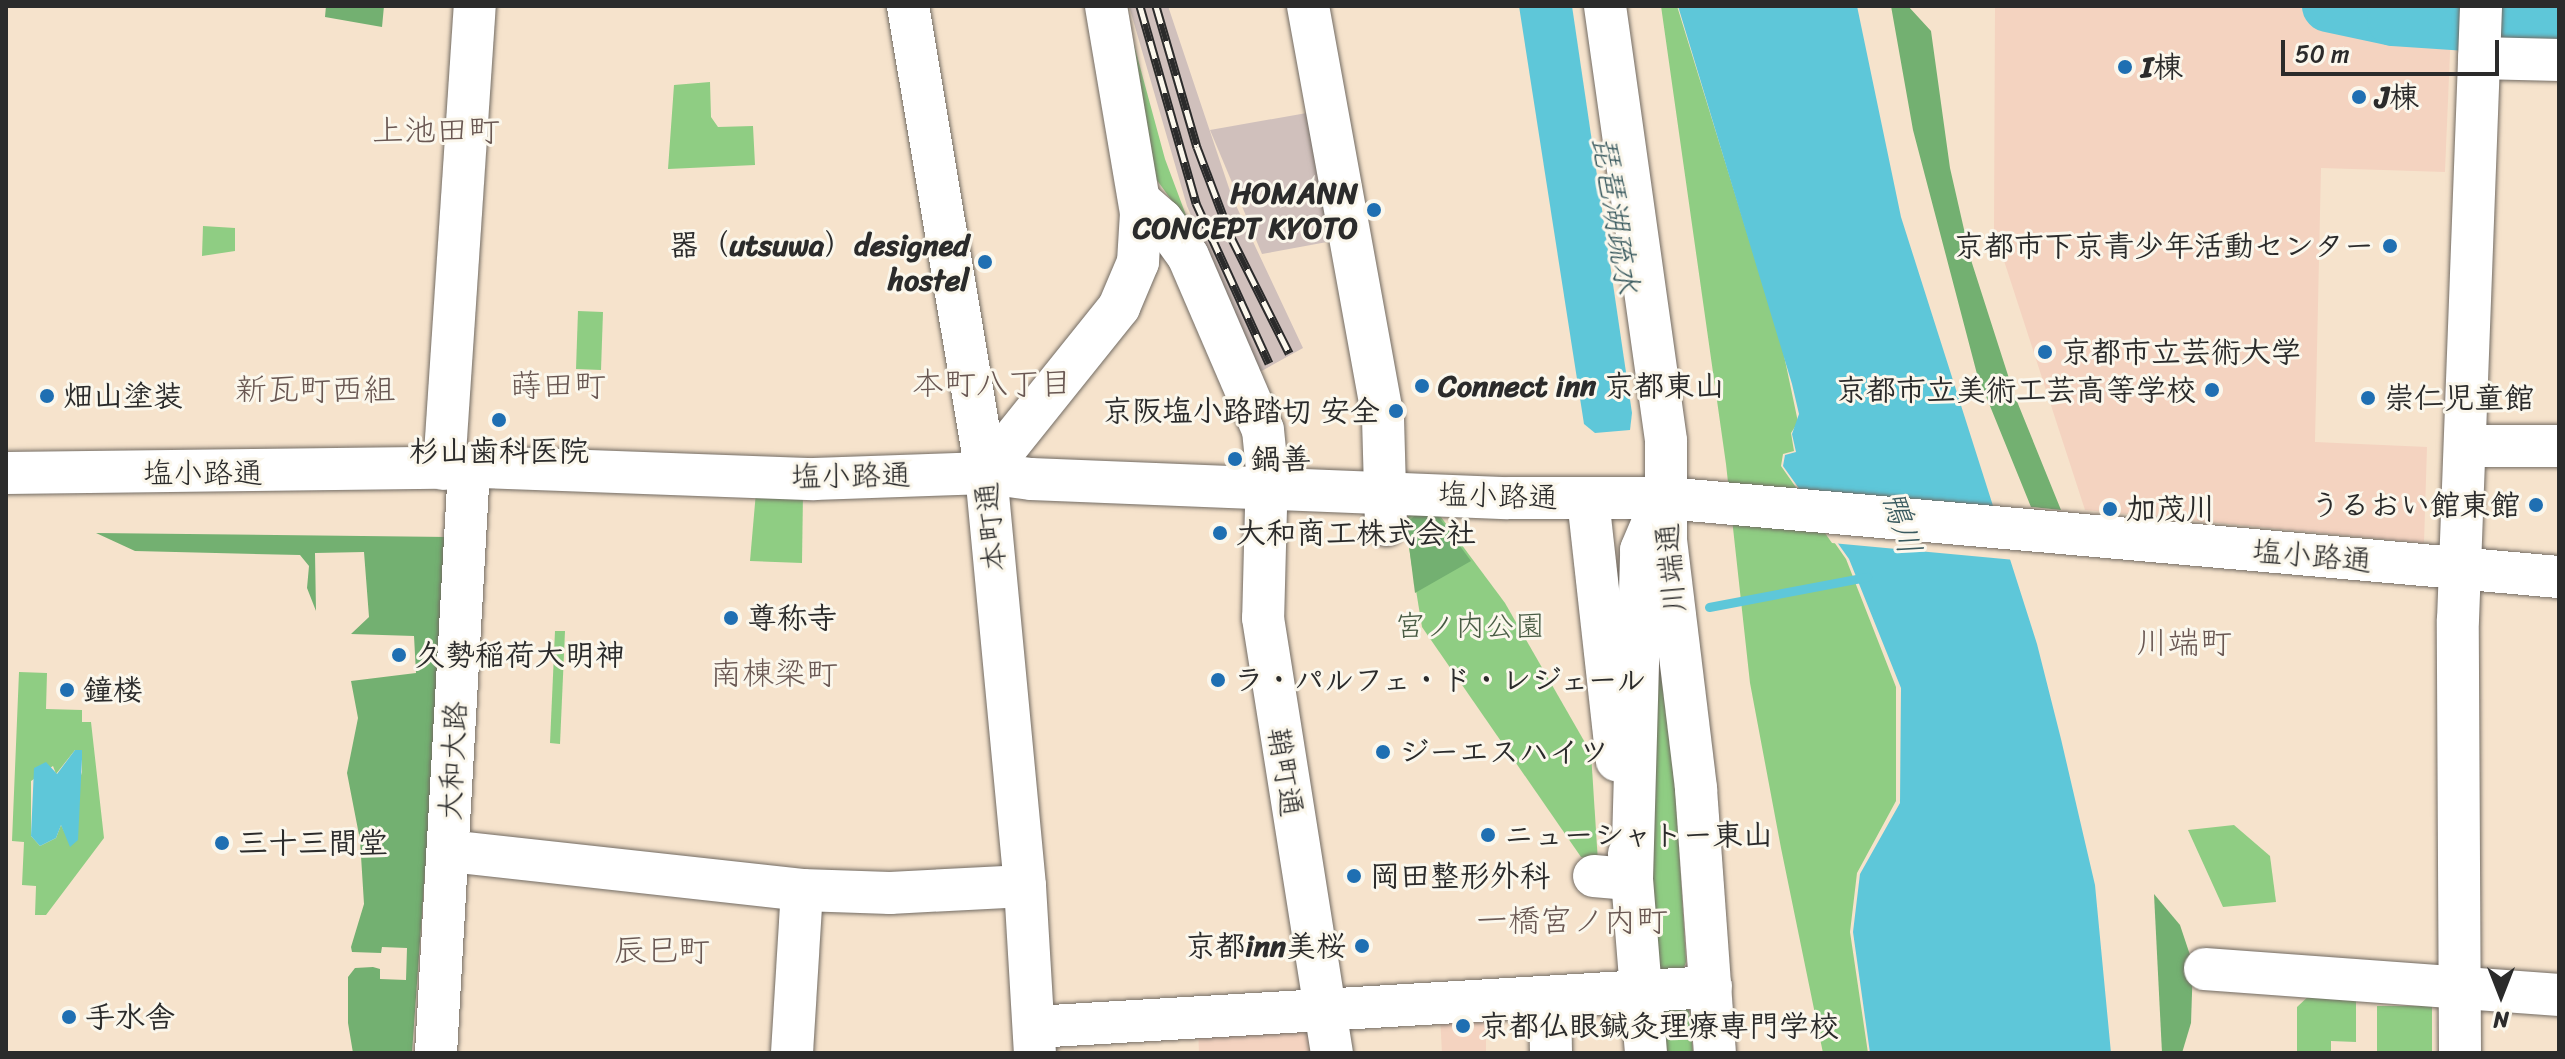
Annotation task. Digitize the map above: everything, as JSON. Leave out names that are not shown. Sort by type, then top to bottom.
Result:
[{"type":"street","name":"大和大路","points":[[436,1052],[449,851],[456,468],[475,6]]},
{"type":"street","name":"本町通","points":[[908,6],[986,473],[1025,886],[1034,1040]]},
{"type":"street","points":[[986,473],[1125,297],[1140,250],[1140,201],[1106,6]]},
{"type":"street","points":[[1308,6],[1383,418],[1386,507]]},
{"type":"street","points":[[1605,6],[1666,441],[1680,500]]},
{"type":"street","points":[[2460,1053],[2461,569],[2480,31],[2559,60]]},
{"type":"street","name":"鞘町通","points":[[1140,201],[1162,220],[1188,256],[1263,430],[1263,618],[1332,1053]]},
{"type":"street","points":[[2466,446],[2559,446]]},
{"type":"street","name":"塩小路通","points":[[6,473],[456,468],[814,479],[986,473],[1265,489],[1386,507],[1588,499],[1680,500],[2064,537],[2559,577]]},
{"type":"street","points":[[1588,499],[1613,878]]},
{"type":"street","name":"川端通","points":[[1646,1053],[1642,993],[1613,878],[1641,550],[1680,500]]},
{"type":"street","name":"川端通","points":[[1680,500],[1715,1053]]},
{"type":"street","points":[[449,851],[802,890],[890,893],[1025,886]]},
{"type":"street","points":[[792,1053],[802,890]]},
{"type":"street","points":[[2205,969],[2559,995]]},
{"type":"street","points":[[1034,1040],[1325,1012],[1550,1000],[1711,987]]},
{"type":"street","points":[[1550,1000],[1551,1053]]},
{"type":"street","points":[[436,1052],[443,1053]]},
{"type":"shaded area","points":[[1129,6],[1168,6],[1232,197],[1303,348],[1258,373],[1187,206]]},
{"type":"shaded area","points":[[1995,6],[2452,6],[2445,172],[2321,168],[2315,442],[2427,447],[2424,543],[2085,510],[1994,230]]},
{"type":"shaded area","points":[[1318,111],[1338,240],[1262,254],[1210,130]]},
{"type":"shaded area","name":"京都仏眼鍼灸理療専門学校","points":[[1440,1015],[1486,1015],[1486,1053],[1442,1053]]},
{"type":"shaded area","points":[[1316,1022],[1321,1053],[1199,1053],[1198,1027]]},
{"type":"green space","points":[[326,6],[384,6],[382,27],[325,17]]},
{"type":"green space","points":[[1661,6],[1677,6],[1782,346],[1798,422],[1791,433],[1794,451],[1783,454],[1781,466],[1846,559],[1896,687],[1896,801],[1857,873],[1850,932],[1868,1053],[1823,1053],[1781,848],[1750,683],[1726,464]]},
{"type":"green space","points":[[1891,6],[1908,6],[1931,31],[1950,168],[1971,260],[2014,394],[2061,510],[2031,507],[1977,374],[1913,130]]},
{"type":"green space","points":[[1133,41],[1165,159],[1190,226],[1154,176]]},
{"type":"green space","points":[[710,82],[711,117],[718,127],[753,126],[755,165],[668,169],[674,85]]},
{"type":"green space","points":[[203,226],[235,228],[235,251],[202,256]]},
{"type":"green space","points":[[578,311],[603,312],[601,370],[576,369]]},
{"type":"green space","points":[[756,492],[803,493],[802,563],[750,561]]},
{"type":"green space","name":"宮ノ内公園","points":[[1410,513],[1438,513],[1505,603],[1591,753],[1598,862],[1581,857],[1422,627],[1405,523]]},
{"type":"green space","points":[[1417,514],[1438,516],[1471,561],[1415,593],[1406,523]]},
{"type":"green space","points":[[96,533],[449,537],[412,1053],[353,1053],[348,1023],[348,977],[355,968],[373,967],[380,969],[380,979],[406,980],[407,948],[382,947],[381,953],[352,952],[351,947],[364,904],[360,840],[347,773],[358,718],[351,681],[416,673],[414,636],[351,634],[369,617],[364,552],[315,553],[316,611],[307,588],[309,566],[300,555],[135,551]]},
{"type":"green space","points":[[555,631],[565,631],[560,744],[550,743]]},
{"type":"green space","points":[[1658,640],[1673,749],[1686,962],[1683,970],[1656,976],[1643,862]]},
{"type":"green space","points":[[19,672],[47,673],[46,709],[82,710],[82,722],[91,722],[104,838],[46,915],[35,915],[36,886],[22,885],[24,842],[12,841]],"holes":[[[75,750],[82,750],[82,772],[64,831],[61,825],[56,838],[40,846],[31,836],[31,781],[53,766],[56,774]]]},
{"type":"green space","points":[[2234,825],[2270,856],[2276,902],[2223,907],[2188,830]]},
{"type":"green space","points":[[2154,894],[2180,925],[2193,964],[2191,1023],[2182,1053],[2162,1053]]},
{"type":"green space","points":[[2312,993],[2356,997],[2356,1042],[2331,1041],[2331,1053],[2297,1053],[2297,1007]]},
{"type":"green space","points":[[1676,1003],[1689,1010],[1693,1053],[1657,1053],[1664,1005]]},
{"type":"green space","points":[[2377,1006],[2432,1006],[2432,1053],[2377,1053]]},
{"type":"water","points":[[1519,6],[1572,6],[1632,413],[1630,430],[1595,433],[1584,424]]},
{"type":"water","name":"鴨川","points":[[1678,6],[1857,6],[1901,217],[2037,644],[2061,739],[2095,885],[2111,1053],[1870,1053],[1853,932],[1860,874],[1900,803],[1901,688],[1849,559],[1783,466],[1785,455],[1796,452],[1792,434],[1799,414]]},
{"type":"water","points":[[75,750],[82,750],[78,840],[70,847],[61,825],[56,838],[40,846],[31,836],[34,768],[46,762],[57,774]]},
{"type":"pier","points":[[1794,489],[1999,508],[2015,560],[1832,543]]},
{"type":"waterway","points":[[2328,6],[2393,20],[2559,31]]},
{"type":"waterway","points":[[1709,607],[1867,577]]},
{"type":"railway","points":[[1140,6],[1196,203],[1269,363]]},
{"type":"railway","points":[[1156,6],[1197,147],[1231,237],[1289,353]]},
{"type":"place","name":"I棟","points":[[2125,67]]},
{"type":"place","name":"J棟","points":[[2359,97]]},
{"type":"place","name":"HOMANN CONCEPT KYOTO","points":[[1374,210]]},
{"type":"place","name":"京都市下京青少年活動センター","points":[[2390,246]]},
{"type":"place","name":"器（utsuwa）designed hostel","points":[[985,262]]},
{"type":"place","name":"京都市立芸術大学","points":[[2045,352]]},
{"type":"place","name":"Connect inn 京都東山","points":[[1422,386]]},
{"type":"place","name":"京都市立美術工芸高等学校","points":[[2212,390]]},
{"type":"place","name":"畑山塗装","points":[[47,396]]},
{"type":"place","name":"崇仁児童館","points":[[2368,398]]},
{"type":"place","name":"京阪塩小路踏切 安全","points":[[1396,411]]},
{"type":"place","name":"杉山歯科医院","points":[[499,420]]},
{"type":"place","name":"鍋善","points":[[1235,459]]},
{"type":"place","name":"うるおい館東館","points":[[2536,505]]},
{"type":"place","name":"加茂川","points":[[2110,509]]},
{"type":"place","name":"大和商工株式会社","points":[[1220,533]]},
{"type":"place","name":"尊称寺","points":[[731,618]]},
{"type":"place","name":"久勢稲荷大明神","points":[[399,655]]},
{"type":"place","name":"ラ・パルフェ・ド・レジェール","points":[[1218,680]]},
{"type":"place","name":"鐘楼","points":[[67,690]]},
{"type":"place","name":"ジーエスハイツ","points":[[1383,752]]},
{"type":"place","name":"ニューシャトー東山","points":[[1488,835]]},
{"type":"place","name":"三十三間堂","points":[[222,843]]},
{"type":"place","name":"岡田整形外科","points":[[1354,876]]},
{"type":"place","name":"京都inn美桜","points":[[1362,946]]},
{"type":"place","name":"手水舎","points":[[69,1017]]},
{"type":"place","name":"京都仏眼鍼灸理療専門学校","points":[[1463,1026]]},
{"type":"district","name":"上池田町","points":[[436,131]]},
{"type":"district","name":"本町八丁目","points":[[992,384]]},
{"type":"district","name":"蒔田町","points":[[558,386]]},
{"type":"district","name":"新瓦町西組","points":[[315,390]]},
{"type":"district","name":"川端町","points":[[2184,643]]},
{"type":"district","name":"南棟梁町","points":[[774,674]]},
{"type":"district","name":"一橋宮ノ内町","points":[[1572,921]]},
{"type":"district","name":"辰巳町","points":[[662,951]]},
{"type":"water label","name":"琵琶湖疏水","points":[[1615,215]]}]
